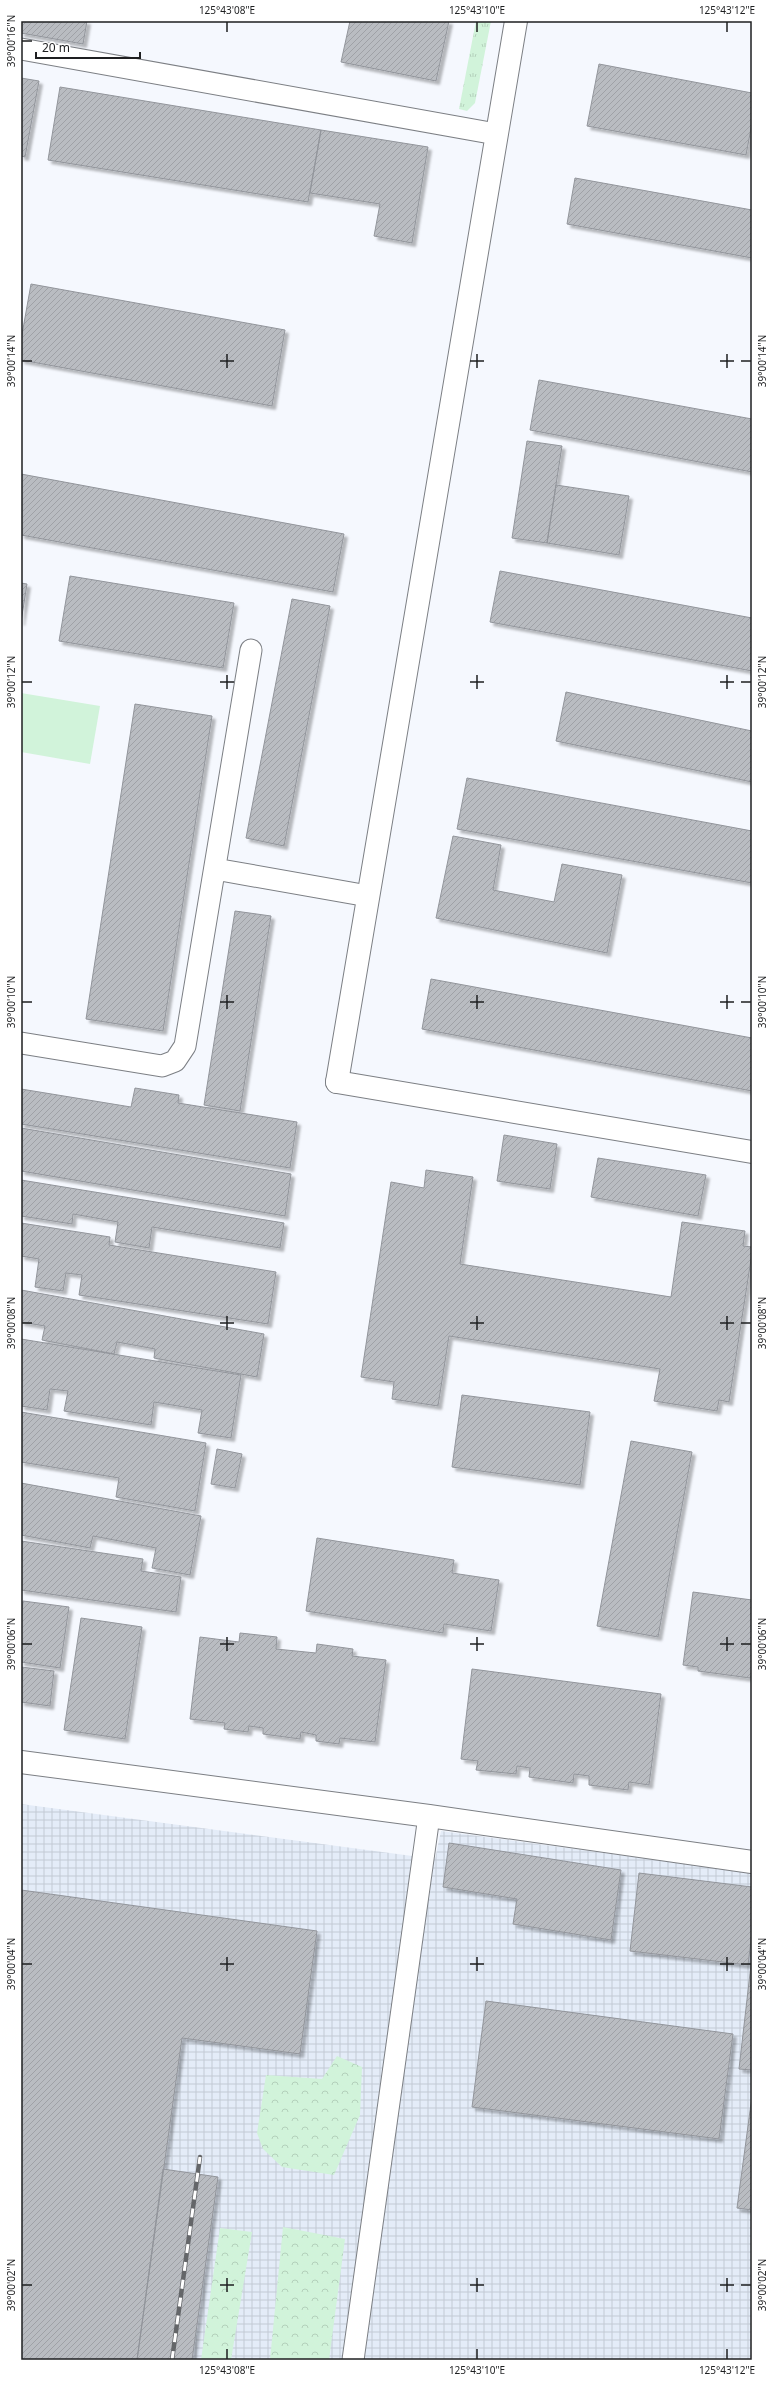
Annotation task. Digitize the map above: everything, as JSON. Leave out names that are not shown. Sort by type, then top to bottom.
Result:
[{"type":"street","points":[[516,21],[337,1082],[752,1152]]},
{"type":"street","points":[[21,1762],[429,1816],[752,1862]]},
{"type":"lane","points":[[21,49],[496,134]]},
{"type":"lane","points":[[21,1043],[162,1066],[175,1061],[185,1046],[251,650]]},
{"type":"lane","points":[[215,869],[368,896]]},
{"type":"lane","points":[[353,2360],[429,1816]]},
{"type":"shaded area","points":[[21,1804],[435,1859],[441,1831],[752,1873],[752,2360],[21,2360]]},
{"type":"green space","points":[[476,21],[491,21],[475,103],[467,111],[459,109]]},
{"type":"green space","points":[[21,693],[100,706],[90,764],[21,752]]},
{"type":"green space","points":[[337,2056],[362,2067],[360,2115],[334,2175],[282,2167],[263,2149],[257,2133],[266,2075],[322,2079]]},
{"type":"green space","points":[[283,2227],[345,2239],[329,2360],[270,2360]]},
{"type":"green space","points":[[220,2228],[252,2232],[231,2360],[201,2360]]},
{"type":"building","points":[[21,21],[87,21],[83,44],[21,33]]},
{"type":"building","points":[[350,21],[449,21],[436,81],[341,62]]},
{"type":"building","points":[[599,64],[752,93],[752,123],[746,155],[587,126]]},
{"type":"building","points":[[21,78],[39,81],[25,157],[21,156]]},
{"type":"building","points":[[60,87],[321,130],[308,202],[48,160]]},
{"type":"building","points":[[321,130],[428,147],[412,243],[374,236],[380,204],[310,193]]},
{"type":"building","points":[[575,178],[752,210],[752,258],[567,224]]},
{"type":"building","points":[[31,284],[285,330],[272,406],[21,360],[21,340]]},
{"type":"building","points":[[539,380],[752,419],[752,472],[530,430]]},
{"type":"building","points":[[527,441],[562,446],[547,543],[512,538]]},
{"type":"building","points":[[21,474],[344,534],[333,592],[21,535]]},
{"type":"building","points":[[556,485],[629,496],[619,555],[547,543]]},
{"type":"building","points":[[500,571],[752,618],[752,671],[490,622]]},
{"type":"building","points":[[70,576],[234,603],[223,668],[59,641]]},
{"type":"building","points":[[21,583],[27,584],[21,622]]},
{"type":"building","points":[[292,599],[330,606],[284,846],[246,838]]},
{"type":"building","points":[[566,692],[752,731],[752,782],[556,741]]},
{"type":"building","points":[[135,704],[212,716],[163,1031],[86,1019]]},
{"type":"building","points":[[467,778],[752,831],[752,883],[457,829]]},
{"type":"building","points":[[453,836],[501,845],[493,890],[554,902],[562,864],[622,875],[607,953],[436,918]]},
{"type":"building","points":[[235,911],[271,916],[240,1111],[204,1105]]},
{"type":"building","points":[[431,979],[752,1038],[752,1091],[422,1029]]},
{"type":"building","points":[[135,1088],[179,1095],[178,1103],[297,1122],[290,1168],[21,1124],[21,1089],[131,1107]]},
{"type":"building","points":[[21,1128],[291,1174],[285,1216],[21,1171]]},
{"type":"building","points":[[504,1135],[557,1144],[550,1189],[497,1181]]},
{"type":"building","points":[[598,1158],[706,1175],[698,1216],[591,1197]]},
{"type":"building","points":[[426,1170],[473,1177],[460,1264],[671,1297],[682,1222],[745,1231],[743,1246],[752,1247],[752,1253],[729,1402],[719,1400],[717,1411],[654,1401],[660,1369],[449,1336],[438,1406],[392,1399],[394,1382],[361,1377],[391,1182],[424,1188]]},
{"type":"building","points":[[21,1180],[284,1223],[280,1248],[152,1227],[149,1248],[115,1242],[118,1222],[73,1214],[72,1224],[21,1216]]},
{"type":"building","points":[[21,1223],[110,1237],[109,1245],[276,1272],[268,1324],[79,1295],[82,1275],[66,1273],[63,1291],[35,1287],[39,1259],[21,1256]]},
{"type":"building","points":[[21,1290],[264,1334],[257,1377],[154,1358],[155,1349],[117,1342],[114,1354],[42,1340],[45,1326],[21,1322]]},
{"type":"building","points":[[21,1339],[241,1375],[231,1438],[198,1433],[202,1410],[154,1402],[151,1425],[64,1411],[68,1391],[50,1389],[47,1410],[21,1406]]},
{"type":"building","points":[[462,1395],[590,1412],[580,1485],[452,1467]]},
{"type":"building","points":[[21,1412],[206,1443],[195,1511],[116,1497],[119,1478],[21,1462]]},
{"type":"building","points":[[631,1441],[692,1452],[658,1637],[597,1626]]},
{"type":"building","points":[[217,1449],[242,1454],[235,1488],[211,1484]]},
{"type":"building","points":[[21,1483],[201,1516],[190,1575],[152,1568],[156,1548],[93,1536],[90,1548],[21,1535]]},
{"type":"building","points":[[317,1538],[454,1560],[452,1573],[499,1580],[491,1631],[444,1624],[443,1633],[306,1611]]},
{"type":"building","points":[[21,1541],[143,1559],[141,1571],[181,1577],[176,1612],[21,1590]]},
{"type":"building","points":[[693,1592],[752,1600],[752,1674],[750,1678],[698,1671],[698,1667],[683,1665]]},
{"type":"building","points":[[23,1601],[69,1607],[60,1668],[21,1662],[21,1617]]},
{"type":"building","points":[[81,1618],[142,1627],[125,1739],[64,1730]]},
{"type":"building","points":[[240,1633],[277,1637],[276,1649],[316,1653],[317,1644],[353,1649],[352,1656],[386,1660],[375,1742],[340,1738],[339,1744],[316,1741],[316,1735],[301,1732],[300,1739],[263,1734],[263,1728],[249,1726],[248,1732],[224,1729],[225,1723],[190,1719],[200,1637],[239,1642]]},
{"type":"building","points":[[21,1667],[54,1671],[50,1706],[21,1702]]},
{"type":"building","points":[[472,1669],[661,1694],[649,1785],[629,1782],[628,1790],[589,1785],[589,1776],[574,1774],[573,1783],[529,1777],[530,1768],[517,1766],[516,1774],[476,1770],[478,1761],[461,1759]]},
{"type":"building","points":[[449,1843],[621,1870],[611,1940],[513,1924],[517,1899],[443,1887]]},
{"type":"building","points":[[639,1873],[752,1887],[752,1932],[748,1965],[630,1951]]},
{"type":"building","points":[[21,1890],[317,1931],[300,2054],[182,2038],[137,2360],[21,2360]]},
{"type":"building","points":[[752,1956],[752,2070],[739,2069]]},
{"type":"building","points":[[486,2001],[733,2034],[719,2139],[472,2107]]},
{"type":"building","points":[[752,2096],[752,2210],[737,2208]]},
{"type":"building","points":[[163,2169],[218,2177],[192,2360],[137,2360]]},
{"type":"railway","points":[[172,2360],[200,2157]]}]
